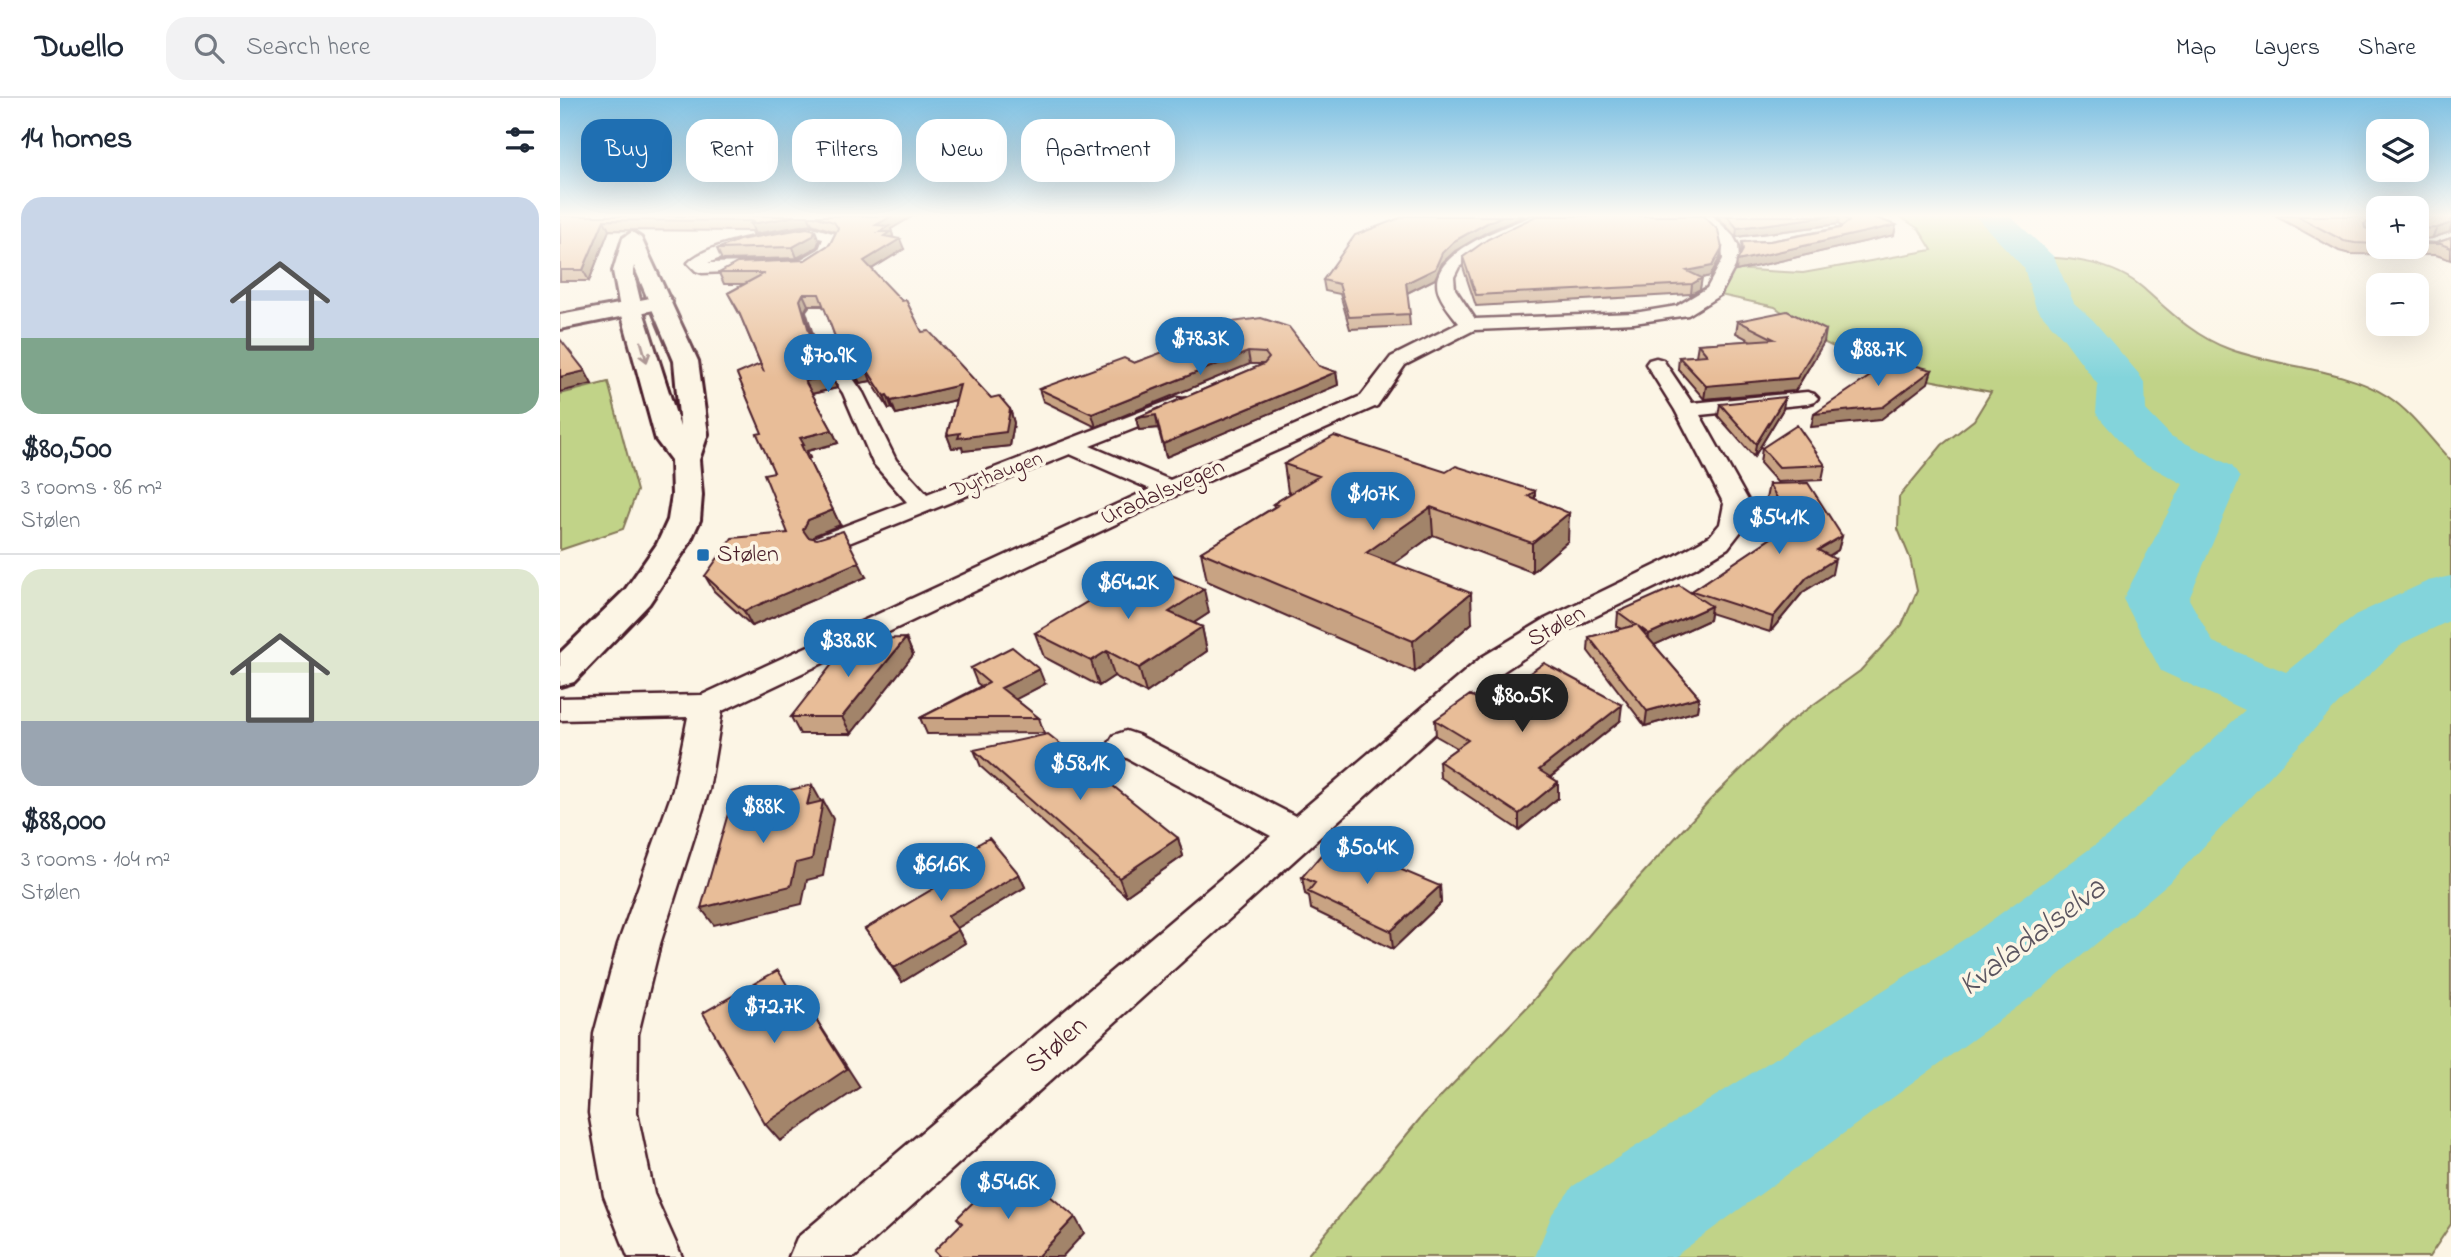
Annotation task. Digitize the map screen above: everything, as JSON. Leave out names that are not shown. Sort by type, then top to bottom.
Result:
[{"type":"main road","points":[[623,270],[631,308],[670,440],[685,460]]},
{"type":"main road","points":[[560,674],[605,632],[636,597],[673,544],[684,520],[687,495],[685,460],[694,434],[686,361],[649,270]]},
{"type":"main road","points":[[560,322],[662,302]]},
{"type":"street","points":[[1448,270],[1445,287],[1470,326],[1634,318],[1682,311],[1714,291],[1725,270]]},
{"type":"street","name":"Dyrhaugen","points":[[816,311],[834,363],[853,393],[885,463],[922,504]]},
{"type":"street","name":"Uradalsvegen","points":[[560,709],[707,705],[1170,489],[1369,401],[1398,361],[1470,326]]},
{"type":"street","name":"Stølen","points":[[816,1257],[1493,664],[1555,625],[1685,562],[1719,542],[1733,525],[1737,504],[1686,410],[1656,364]]},
{"type":"street","name":"Dyrhaugen","points":[[825,543],[1073,447],[1200,394]]},
{"type":"street","points":[[1686,410],[1807,398]]},
{"type":"street","name":"Dyrhaugen","points":[[1073,447],[1170,489]]},
{"type":"street","points":[[655,1257],[629,1196],[613,1113],[616,1034],[639,944],[691,790],[707,705]]},
{"type":"street","points":[[1126,743],[1299,834]]},
{"type":"green space","points":[[1731,270],[1803,273],[1819,270],[2114,270],[2131,279],[2173,314],[2216,344],[2249,355],[2350,379],[2387,396],[2413,418],[2451,461],[2451,1224],[2429,1257],[1306,1257],[1423,1115],[1530,1004],[1625,893],[1710,800],[1788,723],[1860,671],[1902,625],[1917,591],[1910,558],[1898,529],[1899,497],[1942,445],[1974,420],[1991,392],[1903,375],[1863,361],[1825,343],[1775,307],[1716,294]]},
{"type":"green space","points":[[608,382],[637,491],[623,529],[560,550],[560,394]]},
{"type":"building","points":[[724,270],[873,270],[902,301],[906,300],[922,332],[929,331],[991,398],[999,396],[1010,409],[1006,432],[958,438],[960,433],[947,435],[960,385],[891,401],[887,395],[884,396],[866,368],[854,371],[840,350],[819,294],[803,294],[800,300],[815,352],[831,376],[805,381],[832,430],[800,438],[833,510],[808,520],[803,530],[808,537],[817,539],[843,531],[859,562],[744,611],[705,576],[732,538],[788,533],[764,474],[774,472],[757,434],[762,433],[737,374],[760,364],[764,372],[728,293],[765,273],[719,273]]},
{"type":"building","points":[[1330,270],[1433,270],[1406,283],[1410,314],[1349,317],[1339,284],[1323,280]]},
{"type":"building","points":[[1467,270],[1692,270],[1687,271],[1702,278],[1692,284],[1476,295]]},
{"type":"building","points":[[1787,311],[1826,330],[1797,378],[1706,386],[1679,357],[1707,355],[1698,344],[1774,339],[1738,321]]},
{"type":"building","points":[[1261,318],[1289,327],[1319,366],[1336,372],[1163,444],[1156,415],[1136,418],[1264,364],[1269,358],[1265,353],[1248,352],[1092,414],[1039,389],[1124,358],[1134,363],[1214,333],[1203,326]]},
{"type":"building","points":[[560,339],[585,371],[560,377]]},
{"type":"building","points":[[1894,360],[1932,370],[1883,407],[1814,414]]},
{"type":"building","points":[[1785,397],[1756,444],[1720,404]]},
{"type":"building","points":[[1797,425],[1825,465],[1779,467],[1762,448]]},
{"type":"building","points":[[1334,436],[1446,472],[1456,466],[1535,491],[1528,496],[1569,513],[1532,543],[1431,507],[1366,553],[1471,593],[1413,641],[1201,552],[1278,505],[1273,504],[1319,476],[1284,464]]},
{"type":"building","points":[[1808,483],[1842,536],[1818,550],[1835,559],[1807,577],[1773,617],[1692,591],[1792,524],[1769,484]]},
{"type":"building","points":[[1151,572],[1163,578],[1169,574],[1204,589],[1169,612],[1202,627],[1139,668],[1107,651],[1091,661],[1035,633],[1114,586],[1122,590]]},
{"type":"building","points":[[1679,585],[1711,606],[1649,634],[1638,626],[1699,697],[1647,711],[1589,637],[1636,625],[1618,612]]},
{"type":"building","points":[[906,638],[842,717],[791,717],[837,658],[848,658],[862,639]]},
{"type":"building","points":[[1012,647],[1039,669],[1001,688],[1039,718],[920,718],[989,683],[971,668]]},
{"type":"building","points":[[1544,663],[1622,705],[1539,770],[1558,782],[1519,814],[1439,761],[1468,740],[1435,720],[1470,695],[1486,704]]},
{"type":"building","points":[[1048,734],[1178,838],[1119,878],[974,750]]},
{"type":"building","points":[[812,785],[807,805],[823,801],[812,859],[796,863],[791,886],[701,908],[731,803]]},
{"type":"building","points":[[989,838],[1019,874],[947,916],[958,930],[894,968],[865,929],[948,880],[938,867]]},
{"type":"building","points":[[1333,841],[1440,886],[1391,931],[1308,892],[1315,883],[1302,877]]},
{"type":"building","points":[[778,970],[790,990],[795,987],[847,1069],[765,1124],[703,1013]]},
{"type":"building","points":[[1012,1164],[1075,1217],[1037,1257],[940,1257],[934,1251],[962,1223],[957,1218]]},
{"type":"waterway","points":[[2043,270],[2056,308],[2078,329],[2122,384],[2121,413],[2153,447],[2213,478],[2156,599],[2186,656],[2296,704]]},
{"type":"waterway","name":"Kvaladalselva","points":[[2296,704],[2379,629],[2451,595]]},
{"type":"waterway","name":"Kvaladalselva","points":[[1595,1257],[1615,1228],[2008,961],[2141,857],[2296,704]]},
{"type":"place","name":"Stølen","points":[[703,555]]}]
